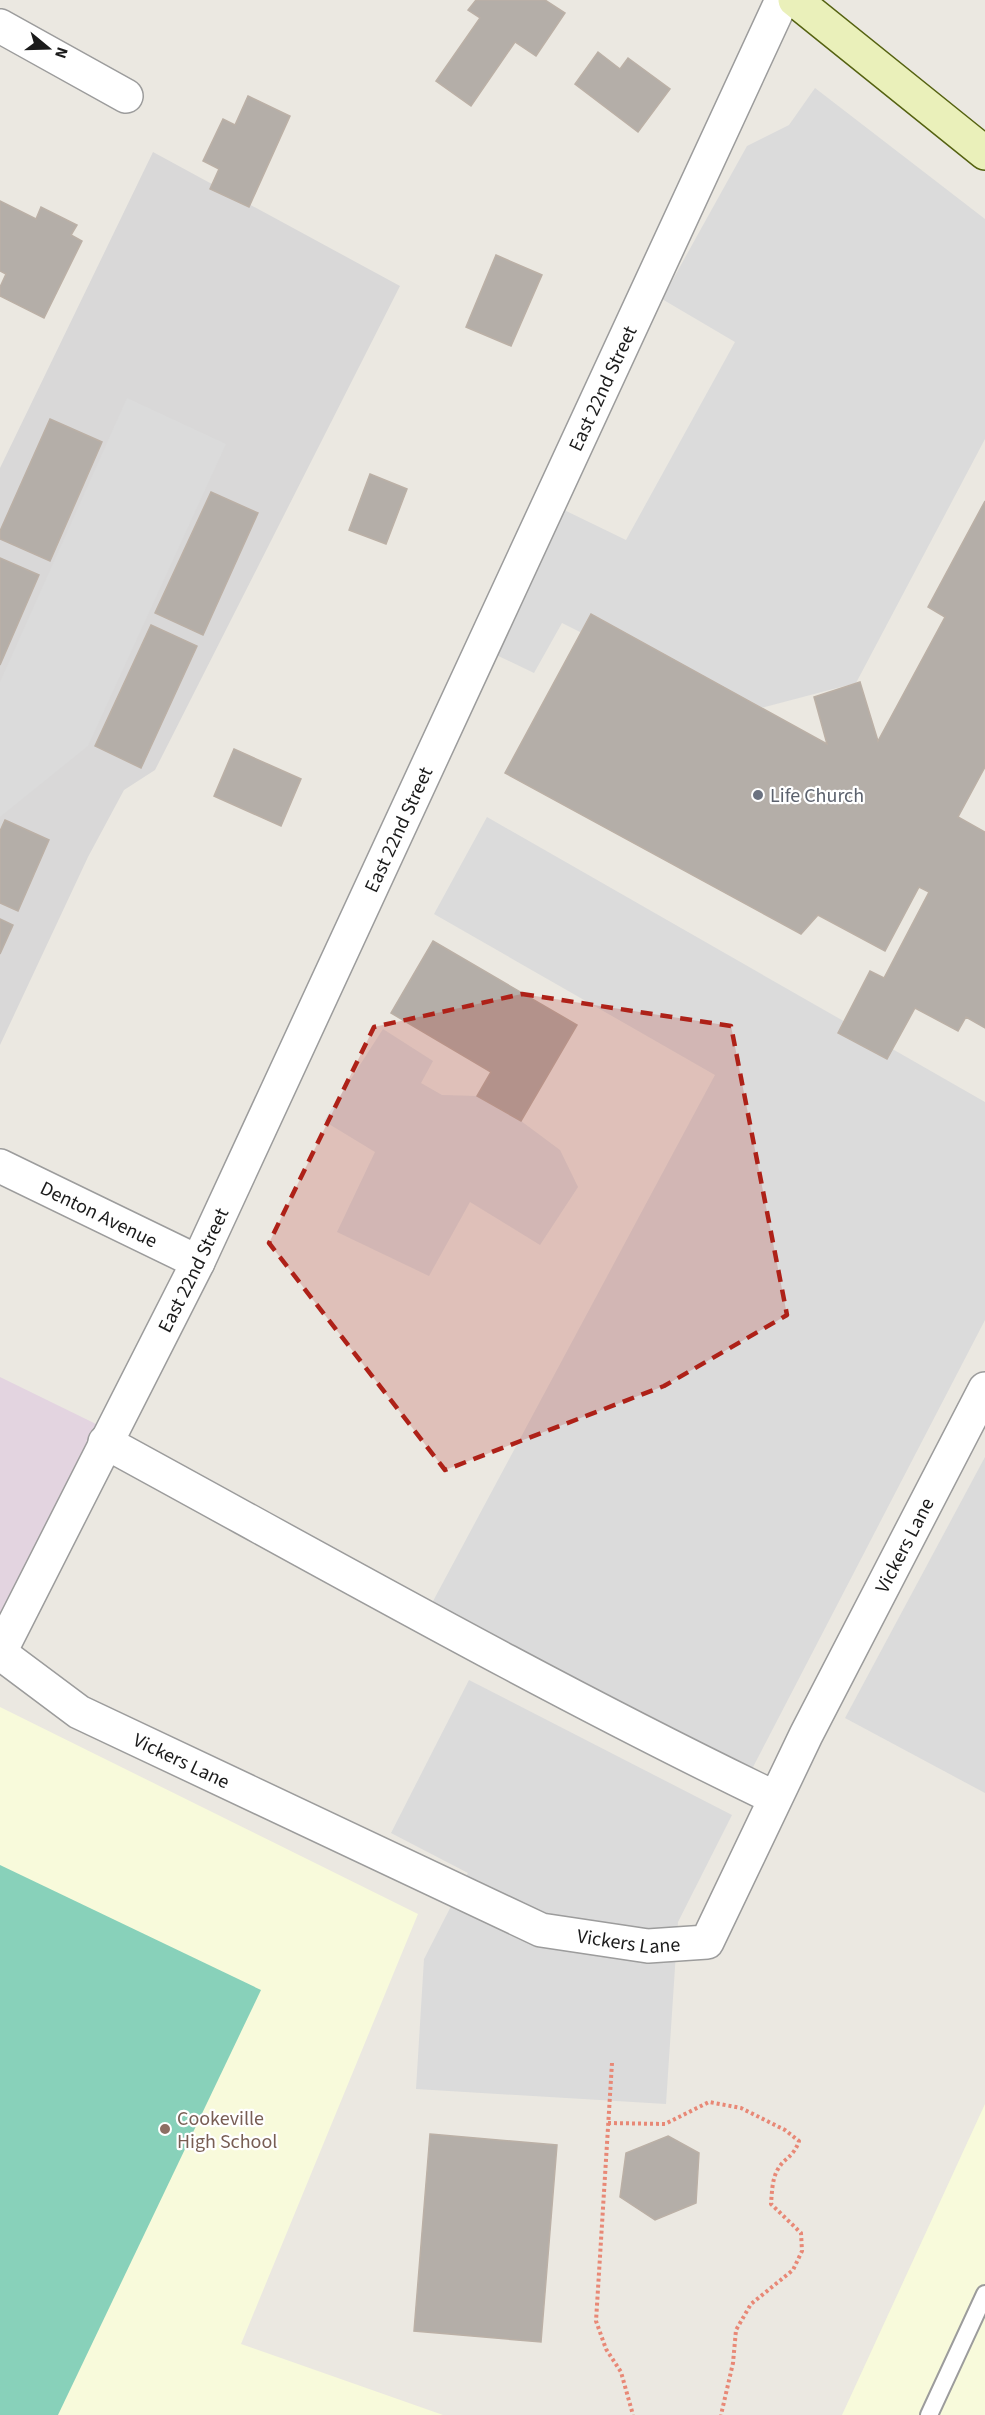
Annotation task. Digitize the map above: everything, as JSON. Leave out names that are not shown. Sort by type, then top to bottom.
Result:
[{"type":"main road","points":[[795,0],[985,153]]},
{"type":"street","name":"East 22nd Street","points":[[0,1652],[198,1262],[782,0]]},
{"type":"street","points":[[0,26],[126,96]]},
{"type":"street","name":"Denton Avenue","points":[[0,1166],[198,1262]]},
{"type":"street","name":"Vickers Lane","points":[[0,1652],[79,1712],[541,1930],[648,1946],[707,1942],[775,1798],[985,1389]]},
{"type":"street","points":[[105,1442],[515,1666],[613,1718],[775,1798]]},
{"type":"lane","points":[[929,2415],[985,2294]]},
{"type":"path","points":[[612,2063],[596,2321],[606,2349],[621,2372],[633,2415]]},
{"type":"path","points":[[608,2123],[665,2124],[709,2102],[741,2108],[785,2130],[799,2141],[794,2153],[778,2168],[772,2186],[771,2204],[801,2233],[802,2251],[793,2270],[751,2304],[736,2330],[733,2363],[721,2415]]},
{"type":"highlighted area","points":[[522,994],[731,1026],[787,1315],[664,1386],[445,1470],[269,1243],[374,1027]]},
{"type":"shaded area","points":[[815,88],[985,219],[985,439],[856,683],[742,713],[562,623],[534,673],[490,652],[560,508],[626,540],[735,342],[662,299],[747,146],[789,125]]},
{"type":"shaded area","points":[[153,152],[400,286],[155,770],[124,790],[88,857],[0,1045],[0,468]]},
{"type":"shaded area","points":[[127,398],[226,444],[88,746],[0,817],[0,682]]},
{"type":"shaded area","points":[[487,817],[985,1102],[985,1320],[752,1769],[432,1603],[715,1075],[434,914]]},
{"type":"shaded area","points":[[383,1029],[433,1061],[421,1083],[442,1095],[477,1096],[521,1121],[560,1150],[578,1187],[540,1245],[470,1202],[429,1276],[337,1232],[375,1152],[324,1121]]},
{"type":"shaded area","points":[[0,1377],[96,1424],[0,1620]]},
{"type":"shaded area","points":[[985,1457],[985,1793],[845,1718]]},
{"type":"shaded area","points":[[469,1680],[732,1815],[678,1922],[666,2104],[416,2089],[424,1959],[468,1873],[391,1833]]},
{"type":"shaded area","name":"Cookeville High School","points":[[0,1707],[418,1914],[241,2344],[443,2415],[0,2415]]},
{"type":"shaded area","points":[[985,2104],[985,2415],[842,2415]]},
{"type":"green space","points":[[0,1865],[261,1990],[58,2415],[0,2415]]},
{"type":"building","points":[[476,0],[545,0],[565,13],[536,56],[515,42],[471,106],[436,81],[480,18],[468,10]]},
{"type":"building","points":[[598,52],[620,69],[628,58],[670,89],[638,132],[575,84]]},
{"type":"building","points":[[248,96],[290,116],[249,207],[210,189],[219,169],[203,161],[223,119],[235,125]]},
{"type":"building","points":[[0,201],[36,219],[41,207],[77,225],[71,235],[82,241],[44,318],[0,296],[0,287],[6,274],[0,271]]},
{"type":"building","points":[[496,255],[542,275],[511,346],[466,327]]},
{"type":"building","points":[[50,419],[102,442],[50,561],[0,539],[0,531]]},
{"type":"building","points":[[370,474],[407,489],[386,544],[349,530]]},
{"type":"building","points":[[211,492],[258,513],[203,635],[155,613]]},
{"type":"building","name":"Life Church","points":[[985,501],[985,767],[958,817],[985,832],[985,1028],[966,1017],[958,1031],[915,1008],[887,1059],[838,1033],[870,971],[884,978],[929,892],[919,887],[885,951],[818,915],[801,934],[505,773],[591,614],[827,744],[814,697],[860,682],[878,741],[945,617],[928,607]]},
{"type":"building","points":[[0,558],[39,575],[0,665]]},
{"type":"building","points":[[151,625],[197,646],[141,768],[95,746]]},
{"type":"building","points":[[234,749],[301,779],[281,826],[214,796]]},
{"type":"building","points":[[5,820],[49,840],[18,911],[0,903],[0,831]]},
{"type":"building","points":[[0,919],[13,925],[0,954]]},
{"type":"building","points":[[433,941],[577,1025],[521,1121],[477,1096],[491,1072],[391,1013]]},
{"type":"building","points":[[430,2134],[557,2145],[541,2342],[414,2331]]},
{"type":"building","points":[[668,2136],[699,2153],[696,2203],[655,2220],[620,2197],[626,2153]]},
{"type":"place","name":"Life Church","points":[[758,795]]},
{"type":"place","name":"Cookeville High School","points":[[165,2129]]}]
